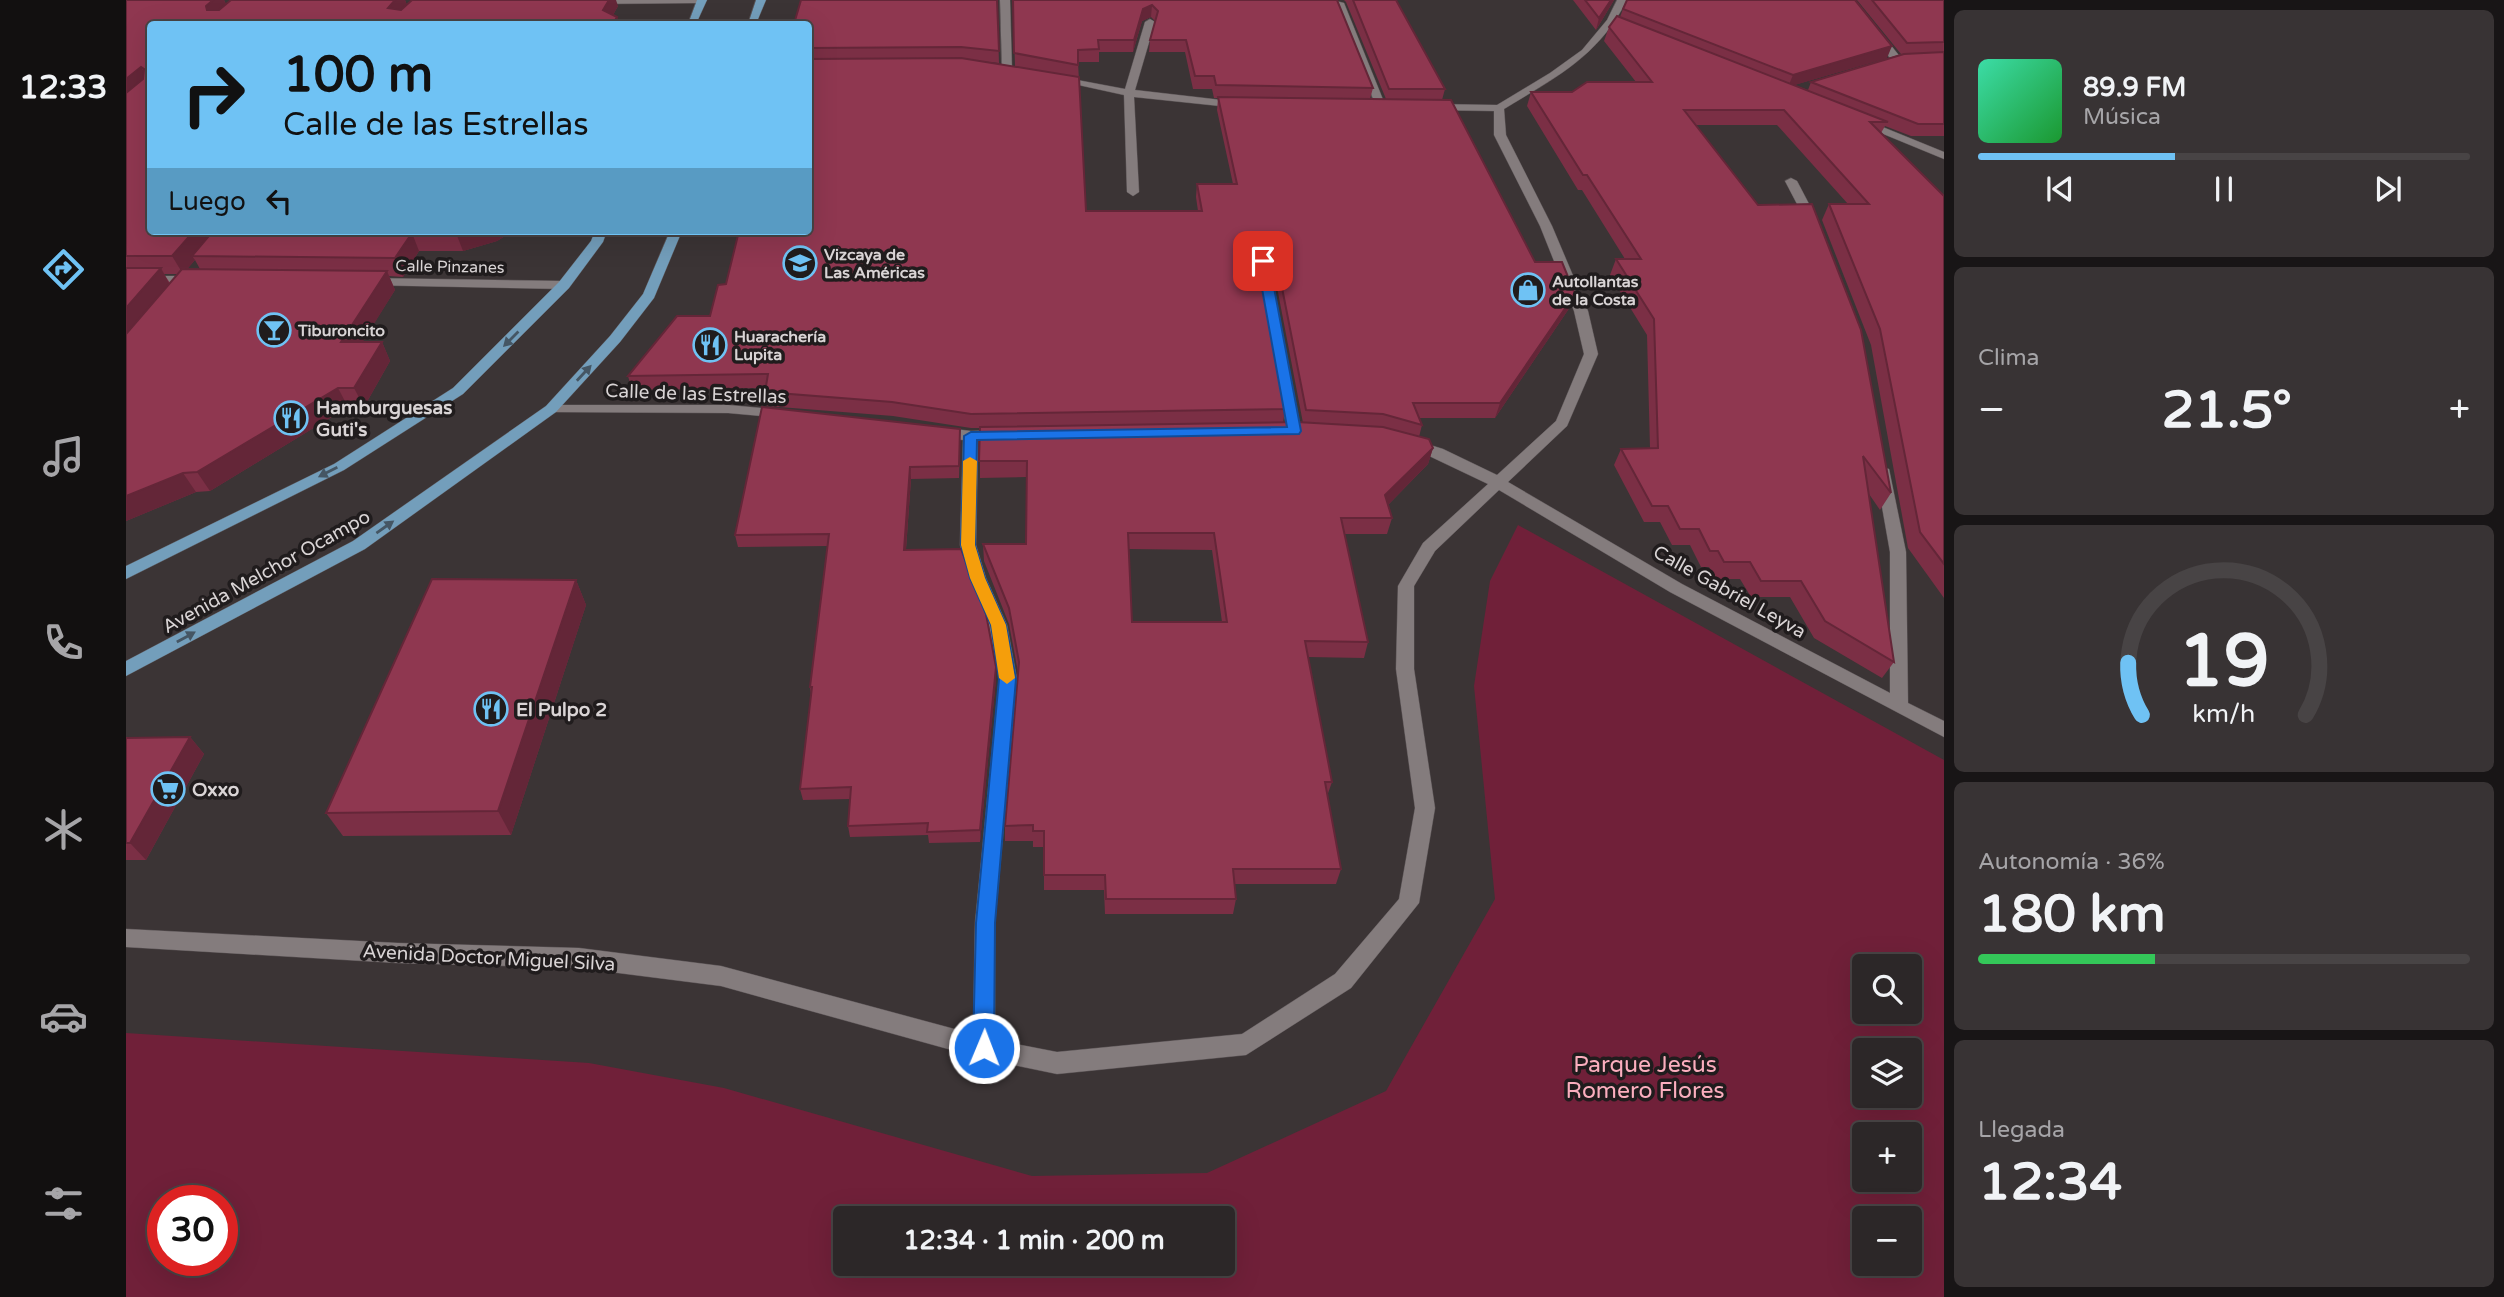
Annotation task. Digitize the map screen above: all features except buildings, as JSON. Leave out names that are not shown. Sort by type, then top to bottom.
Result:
[{"type":"main road","points":[[693,21],[702,0]]},
{"type":"main road","points":[[753,21],[761,0]]},
{"type":"main road","points":[[126,573],[339,467],[458,391],[564,285],[600,235]]},
{"type":"main road","name":"Avenida Melchor Ocampo","points":[[126,669],[359,545],[551,409],[615,339],[649,295],[674,235]]},
{"type":"street","points":[[579,1],[702,0]]},
{"type":"street","points":[[1005,0],[1006,70]]},
{"type":"street","points":[[1420,107],[1499,108],[1568,66],[1618,26],[1622,0]]},
{"type":"street","points":[[1837,0],[1850,0],[1903,60],[1884,64]]},
{"type":"street","points":[[1339,3],[1381,107]]},
{"type":"street","points":[[1133,191],[1129,93],[1150,22]]},
{"type":"street","points":[[1037,76],[1197,103],[1252,105]]},
{"type":"street","points":[[1368,107],[1394,107]]},
{"type":"street","name":"Avenida Doctor Miguel Silva","points":[[126,938],[398,953],[579,958],[721,976],[984,1048],[1057,1063],[1246,1044],[1343,981],[1409,903],[1425,808],[1405,669],[1406,586],[1429,547],[1562,423],[1591,354],[1581,312],[1546,226],[1500,135],[1499,108]]},
{"type":"street","points":[[1855,119],[1944,156]]},
{"type":"street","points":[[1791,181],[1811,215],[1821,241]]},
{"type":"street","points":[[1263,261],[1294,431]]},
{"type":"street","points":[[126,280],[216,280]]},
{"type":"street","name":"Calle Pinzanes","points":[[355,282],[564,285]]},
{"type":"street","name":"Calle de las Estrellas","points":[[551,409],[728,410],[797,415]]},
{"type":"street","points":[[918,428],[971,436],[1024,435]]},
{"type":"street","points":[[971,436],[968,545],[978,578],[998,625],[1007,679],[985,923],[984,1048]]},
{"type":"street","points":[[1391,439],[1438,452],[1499,483]]},
{"type":"street","points":[[1882,461],[1898,552],[1899,706]]},
{"type":"street","name":"Calle Gabriel Leyva","points":[[1499,483],[1676,588],[1944,730]]},
{"type":"green space","name":"Parque Jesús Romero Flores","points":[[1518,525],[1944,760],[1944,1297],[126,1297],[126,1033],[589,1063],[724,1088],[1032,1176],[1207,1173],[1386,1091],[1495,899],[1474,686],[1490,581]]},
{"type":"slow traffic","points":[[970,461],[968,545],[978,578],[998,625],[1007,678]]},
{"type":"place","name":"Vizcaya de Las Américas","points":[[800,263]]},
{"type":"place","name":"Autollantas de la Costa","points":[[1528,290]]},
{"type":"place","name":"Tiburoncito","points":[[274,330]]},
{"type":"place","name":"Huarachería Lupita","points":[[710,345]]},
{"type":"place","name":"Hamburguesas Guti's","points":[[291,418]]},
{"type":"place","name":"El Pulpo 2","points":[[491,709]]},
{"type":"place","name":"Oxxo","points":[[168,789]]},
{"type":"route","points":[[984,1048],[985,923],[1007,679],[998,625],[978,578],[968,545],[971,436],[1294,431],[1263,261]]}]
